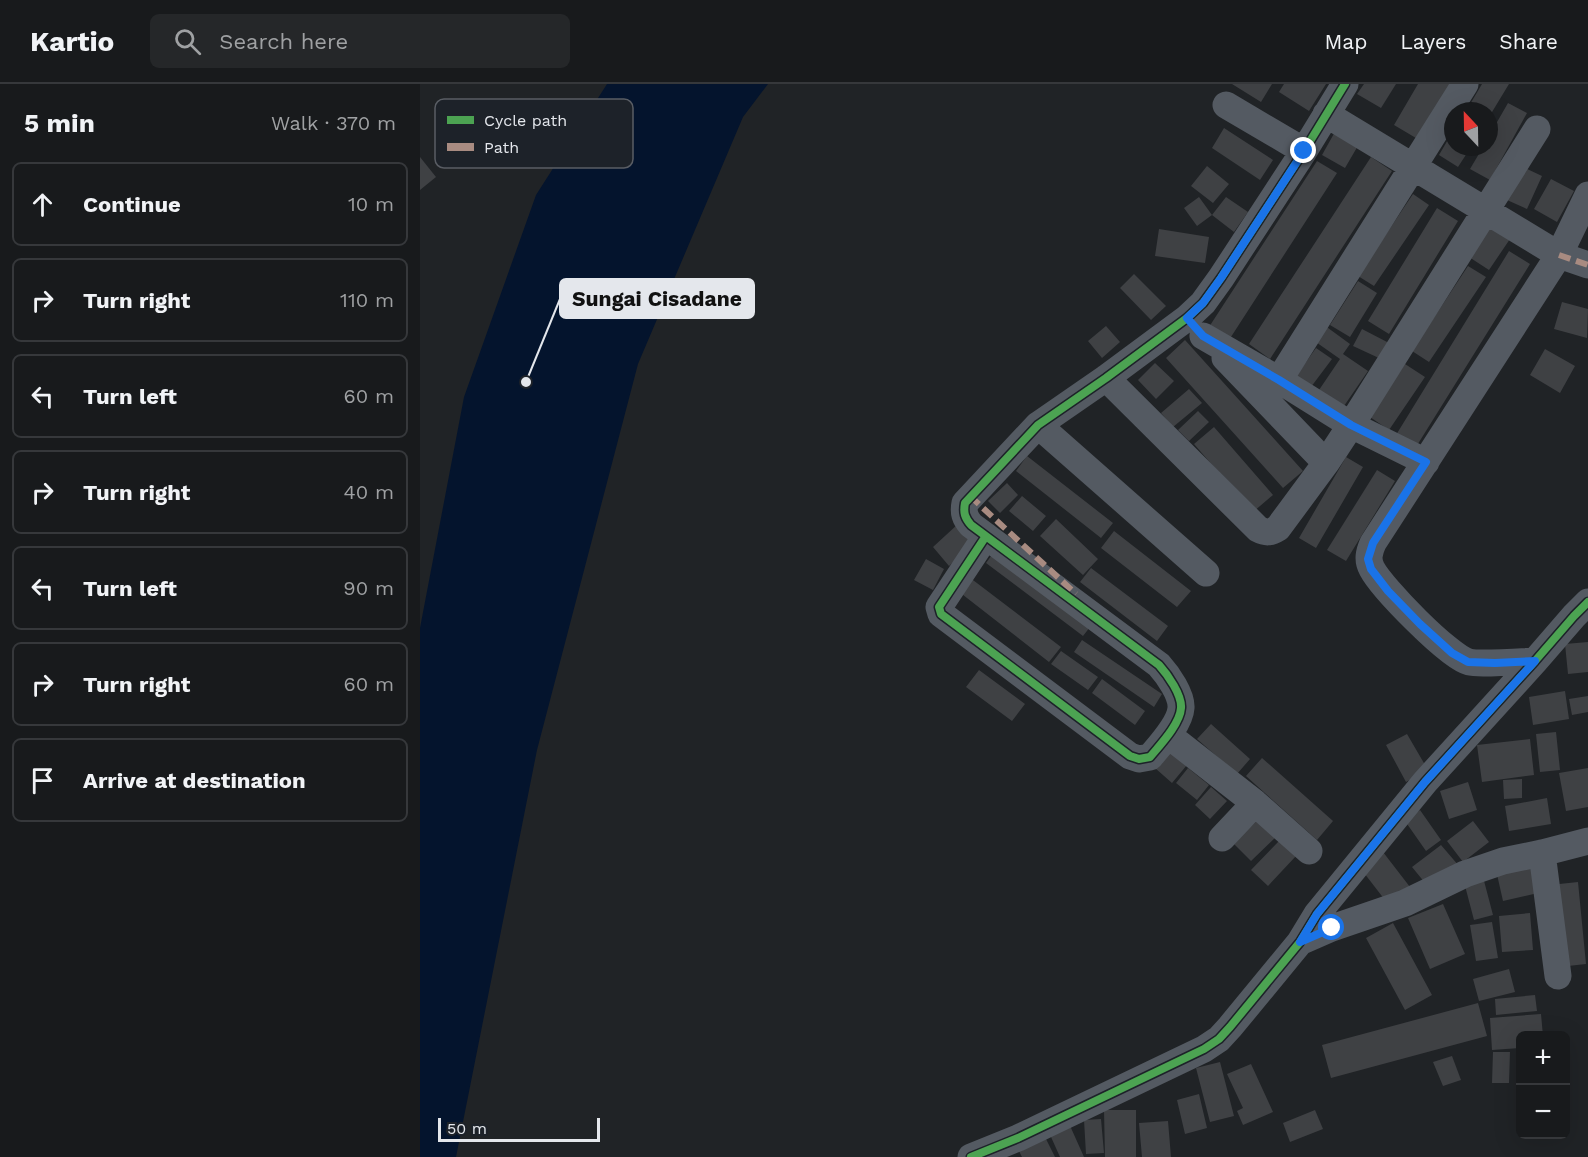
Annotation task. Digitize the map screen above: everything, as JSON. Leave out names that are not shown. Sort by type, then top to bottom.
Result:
[{"type":"street","points":[[986,536],[939,607],[940,615],[1130,756],[1139,759],[1150,757],[1168,735],[1181,707],[1168,676],[1160,665],[986,536],[971,525],[963,511],[965,503],[1038,424],[1106,378],[1195,327],[1203,303],[1304,151],[1344,84]]},
{"type":"street","points":[[1279,380],[1464,84]]},
{"type":"street","points":[[1226,105],[1304,151]]},
{"type":"street","points":[[1326,114],[1559,255],[1588,265]]},
{"type":"street","points":[[1106,378],[1258,529],[1265,532],[1278,528],[1351,425],[1537,129]]},
{"type":"street","points":[[1535,661],[1468,662],[1452,653],[1388,591],[1371,569],[1368,559],[1373,543],[1559,255],[1588,195]]},
{"type":"street","points":[[1195,327],[1351,425],[1426,462]]},
{"type":"street","points":[[1195,327],[1326,463]]},
{"type":"street","points":[[1038,424],[1206,573]]},
{"type":"street","points":[[971,1157],[1018,1138],[1204,1049],[1219,1038],[1230,1028],[1300,942],[1317,914],[1425,782],[1588,602]]},
{"type":"street","points":[[1168,735],[1309,850]]},
{"type":"street","points":[[1222,838],[1254,803]]},
{"type":"street","points":[[1300,942],[1332,928],[1405,903],[1465,874],[1503,861],[1588,841]]},
{"type":"street","points":[[1542,853],[1558,976]]},
{"type":"water","points":[[607,84],[768,84],[743,117],[638,364],[537,750],[456,1157],[420,1157],[420,628],[464,397],[536,195],[553,168],[633,168],[633,99],[597,99]]},
{"type":"building","points":[[1232,84],[1272,84],[1261,102]]},
{"type":"building","points":[[1284,84],[1326,84],[1309,111],[1279,92]]},
{"type":"building","points":[[1364,84],[1396,84],[1381,108],[1357,94]]},
{"type":"building","points":[[1418,84],[1455,84],[1421,141],[1394,125]]},
{"type":"building","points":[[1482,84],[1509,84],[1498,102],[1471,102]]},
{"type":"building","points":[[1508,103],[1527,113],[1490,180],[1470,169],[1478,156],[1498,156],[1498,120]]},
{"type":"building","points":[[1224,128],[1273,160],[1260,180],[1212,148]]},
{"type":"building","points":[[1336,130],[1359,144],[1345,168],[1322,155]]},
{"type":"building","points":[[1444,146],[1444,156],[1465,156],[1458,167],[1439,155]]},
{"type":"building","points":[[420,157],[436,177],[420,190]]},
{"type":"building","points":[[1371,157],[1392,171],[1270,359],[1249,344]]},
{"type":"building","points":[[1317,161],[1337,173],[1229,340],[1209,327]]},
{"type":"building","points":[[1207,166],[1229,184],[1213,203],[1191,186]]},
{"type":"building","points":[[1523,167],[1542,176],[1527,209],[1507,200]]},
{"type":"building","points":[[1551,179],[1574,191],[1557,222],[1534,209]]},
{"type":"building","points":[[1413,194],[1429,205],[1374,286],[1358,276]]},
{"type":"building","points":[[1199,197],[1212,215],[1197,226],[1184,208]]},
{"type":"building","points":[[1226,197],[1248,212],[1234,232],[1212,215]]},
{"type":"building","points":[[1437,208],[1458,221],[1389,334],[1368,321]]},
{"type":"building","points":[[1490,225],[1510,239],[1489,270],[1469,257]]},
{"type":"building","points":[[1159,229],[1209,237],[1205,263],[1155,256]]},
{"type":"building","points":[[1509,251],[1530,264],[1416,447],[1396,435]]},
{"type":"building","points":[[1468,266],[1486,277],[1429,362],[1412,351]]},
{"type":"building","points":[[1134,274],[1166,306],[1151,320],[1120,288]]},
{"type":"building","points":[[1358,281],[1377,293],[1350,337],[1330,325]]},
{"type":"building","points":[[1562,302],[1588,309],[1587,338],[1554,329]]},
{"type":"building","points":[[1324,325],[1350,344],[1343,354],[1368,371],[1344,406],[1319,390],[1340,359],[1313,340]]},
{"type":"building","points":[[1106,326],[1120,342],[1102,358],[1088,341]]},
{"type":"building","points":[[1362,329],[1389,343],[1381,359],[1353,346]]},
{"type":"building","points":[[1185,340],[1303,471],[1283,488],[1166,358]]},
{"type":"building","points":[[1316,348],[1332,359],[1311,387],[1296,376]]},
{"type":"building","points":[[1545,349],[1575,366],[1560,393],[1530,375]]},
{"type":"building","points":[[1155,363],[1174,381],[1156,399],[1138,380]]},
{"type":"building","points":[[1405,364],[1425,377],[1389,430],[1370,417]]},
{"type":"building","points":[[1189,389],[1202,403],[1173,427],[1161,413]]},
{"type":"building","points":[[1198,411],[1209,422],[1189,441],[1178,430]]},
{"type":"building","points":[[1214,427],[1273,495],[1253,512],[1194,444]]},
{"type":"building","points":[[1027,456],[1113,523],[1101,538],[1016,471]]},
{"type":"building","points":[[1346,457],[1363,467],[1316,548],[1299,538]]},
{"type":"building","points":[[1377,470],[1395,481],[1346,561],[1327,550]]},
{"type":"building","points":[[1007,483],[1018,495],[1000,513],[988,501]]},
{"type":"building","points":[[1022,496],[1046,516],[1033,531],[1009,511]]},
{"type":"building","points":[[1056,519],[1098,559],[1083,575],[1040,536]]},
{"type":"building","points":[[958,524],[975,542],[949,566],[933,547]]},
{"type":"building","points":[[1114,531],[1191,591],[1177,607],[1101,548]]},
{"type":"building","points":[[997,548],[1094,622],[1083,636],[986,563]]},
{"type":"building","points":[[926,559],[944,569],[933,590],[914,580]]},
{"type":"building","points":[[1091,568],[1168,626],[1157,641],[1080,582]]},
{"type":"building","points":[[969,577],[1061,647],[1049,662],[958,591]]},
{"type":"building","points":[[1082,640],[1162,694],[1154,707],[1074,652]]},
{"type":"building","points":[[1588,642],[1588,672],[1568,674],[1565,644]]},
{"type":"building","points":[[1061,651],[1098,677],[1088,690],[1051,664]]},
{"type":"building","points":[[979,670],[1025,704],[1012,721],[966,687]]},
{"type":"building","points":[[1102,679],[1145,711],[1135,725],[1092,693]]},
{"type":"building","points":[[1565,691],[1569,719],[1533,725],[1529,697]]},
{"type":"building","points":[[1588,696],[1588,712],[1572,715],[1569,699]]},
{"type":"building","points":[[1211,724],[1250,759],[1237,774],[1197,739]]},
{"type":"building","points":[[1556,732],[1560,770],[1540,772],[1536,734]]},
{"type":"building","points":[[1407,734],[1428,770],[1406,782],[1386,745]]},
{"type":"building","points":[[1530,739],[1534,775],[1482,782],[1477,745]]},
{"type":"building","points":[[1170,751],[1187,765],[1172,783],[1155,768]]},
{"type":"building","points":[[1262,758],[1333,821],[1317,840],[1246,776]]},
{"type":"building","points":[[1188,768],[1209,785],[1197,800],[1176,783]]},
{"type":"building","points":[[1588,768],[1588,807],[1566,811],[1559,773]]},
{"type":"building","points":[[1522,779],[1522,798],[1504,799],[1503,780]]},
{"type":"building","points":[[1468,782],[1477,810],[1449,819],[1440,791]]},
{"type":"building","points":[[1211,787],[1227,801],[1210,819],[1195,805]]},
{"type":"building","points":[[1547,798],[1551,824],[1509,831],[1505,806]]},
{"type":"building","points":[[1420,810],[1441,840],[1426,851],[1405,821]]},
{"type":"building","points":[[1261,817],[1278,835],[1251,861],[1233,843]]},
{"type":"building","points":[[1473,821],[1489,842],[1463,862],[1447,841]]},
{"type":"building","points":[[1280,840],[1296,856],[1268,886],[1251,870]]},
{"type":"building","points":[[1441,845],[1459,866],[1430,889],[1412,867]]},
{"type":"building","points":[[1383,852],[1410,887],[1388,904],[1361,869]]},
{"type":"building","points":[[1531,862],[1538,893],[1503,901],[1496,870]]},
{"type":"building","points":[[1483,877],[1493,915],[1474,920],[1464,882]]},
{"type":"building","points":[[1578,882],[1586,964],[1559,967],[1550,885]]},
{"type":"building","points":[[1443,904],[1465,954],[1430,969],[1408,918]]},
{"type":"building","points":[[1530,913],[1533,950],[1502,952],[1499,916]]},
{"type":"building","points":[[1492,922],[1498,958],[1476,961],[1470,925]]},
{"type":"building","points":[[1393,923],[1432,995],[1405,1010],[1366,938]]},
{"type":"building","points":[[1509,969],[1515,992],[1479,1001],[1473,979]]},
{"type":"building","points":[[1535,995],[1537,1011],[1496,1015],[1495,999]]},
{"type":"building","points":[[1478,1003],[1487,1036],[1331,1078],[1322,1045]]},
{"type":"building","points":[[1541,1014],[1543,1031],[1516,1031],[1516,1048],[1492,1050],[1490,1018]]},
{"type":"building","points":[[1493,1052],[1510,1052],[1509,1083],[1492,1083]]},
{"type":"building","points":[[1452,1056],[1461,1080],[1443,1086],[1433,1062]]},
{"type":"building","points":[[1220,1062],[1234,1116],[1210,1122],[1196,1068]]},
{"type":"building","points":[[1251,1064],[1273,1112],[1243,1125],[1237,1111],[1243,1108],[1227,1074]]},
{"type":"building","points":[[1199,1094],[1207,1128],[1185,1134],[1177,1100]]},
{"type":"building","points":[[1104,1110],[1136,1110],[1136,1157],[1105,1157]]},
{"type":"building","points":[[1315,1110],[1323,1129],[1290,1142],[1283,1123]]},
{"type":"building","points":[[1067,1119],[1084,1157],[1060,1157],[1047,1128]]},
{"type":"building","points":[[1101,1119],[1104,1153],[1086,1154],[1084,1120]]},
{"type":"building","points":[[1168,1121],[1171,1157],[1142,1157],[1139,1123]]},
{"type":"building","points":[[1043,1133],[1055,1157],[1022,1157],[1017,1147]]},
{"type":"marked path","points":[[1559,255],[1588,265]]},
{"type":"marked path","points":[[970,496],[1076,594]]},
{"type":"cycle path","points":[[986,536],[941,604],[939,607],[941,614],[1130,756],[1139,759],[1150,757],[1169,734],[1180,714],[1179,697],[1166,674],[1159,665],[971,525],[965,515],[965,503],[1038,425],[1106,378],[1187,318],[1203,303],[1304,151],[1345,84]]},
{"type":"cycle path","points":[[971,1157],[1018,1138],[1204,1049],[1219,1039],[1300,942],[1317,914],[1425,782],[1588,602]]},
{"type":"place","name":"Sungai Cisadane","points":[[526,382]]},
{"type":"route","points":[[1304,151],[1221,278],[1203,303],[1187,318],[1203,336],[1351,425],[1426,462],[1373,543],[1368,559],[1371,569],[1388,591],[1420,624],[1452,653],[1468,662],[1535,661],[1425,782],[1317,914],[1300,942],[1332,928]]}]
